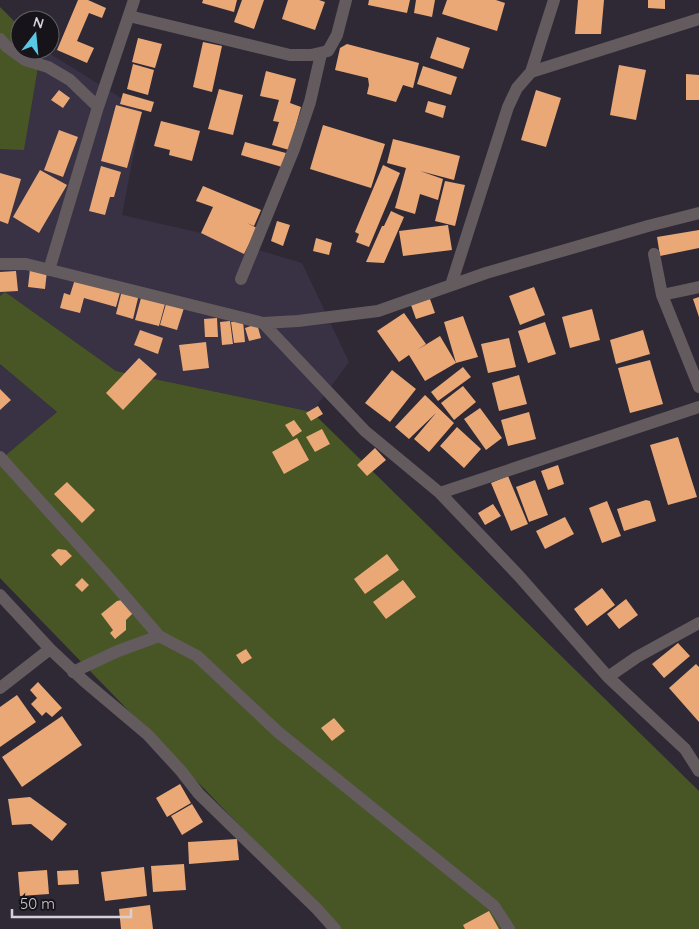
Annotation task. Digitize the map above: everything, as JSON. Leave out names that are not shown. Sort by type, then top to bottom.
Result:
[{"type":"street","points":[[49,270],[98,107],[134,0]]},
{"type":"street","points":[[129,16],[290,55],[311,55],[321,54],[328,50],[337,35],[346,0]]},
{"type":"street","points":[[451,286],[508,107],[517,88],[531,72],[554,0]]},
{"type":"street","points":[[531,72],[699,19]]},
{"type":"street","points":[[0,39],[7,47],[25,60],[48,67],[70,80],[98,107]]},
{"type":"street","points":[[241,279],[294,149],[310,102],[321,54]]},
{"type":"street","points":[[0,264],[26,264],[262,323],[298,321],[378,311],[495,271],[699,213]]},
{"type":"street","points":[[654,254],[662,295],[699,387]]},
{"type":"street","points":[[662,295],[699,287]]},
{"type":"street","points":[[262,323],[365,431],[440,493],[519,576],[608,677],[685,749],[699,771]]},
{"type":"street","points":[[440,493],[699,407]]},
{"type":"street","points":[[0,457],[159,636],[197,656],[278,732],[494,906],[509,929]]},
{"type":"street","points":[[0,595],[73,672],[148,735],[199,794],[317,908],[335,929]]},
{"type":"street","points":[[608,677],[637,657],[699,623]]},
{"type":"street","points":[[73,672],[118,651],[159,636]]},
{"type":"street","points":[[0,688],[50,649]]},
{"type":"shaded area","points":[[39,60],[60,60],[142,111],[122,215],[201,233],[302,263],[349,362],[312,412],[116,371],[5,293],[0,296],[0,149],[24,149]]},
{"type":"shaded area","points":[[0,364],[57,412],[0,460]]},
{"type":"green space","points":[[0,7],[10,17],[10,60],[39,60],[24,150],[0,149]]},
{"type":"green space","points":[[5,292],[116,371],[312,412],[699,791],[699,929],[340,929],[0,578],[0,460],[57,412],[0,364],[0,296]]},
{"type":"building","points":[[78,0],[88,0],[106,8],[102,18],[89,13],[77,41],[94,48],[87,63],[60,51],[60,43]]},
{"type":"building","points":[[203,0],[237,0],[234,12],[202,3]]},
{"type":"building","points":[[242,0],[264,0],[254,29],[234,22]]},
{"type":"building","points":[[288,0],[319,0],[325,2],[315,30],[282,19]]},
{"type":"building","points":[[369,0],[410,0],[407,13],[368,5]]},
{"type":"building","points":[[416,0],[435,0],[432,17],[414,13]]},
{"type":"building","points":[[447,0],[496,0],[505,3],[497,31],[442,14]]},
{"type":"building","points":[[578,0],[604,0],[601,34],[575,34]]},
{"type":"building","points":[[648,0],[665,0],[665,9],[648,8]]},
{"type":"building","points":[[437,37],[470,48],[463,69],[430,58]]},
{"type":"building","points":[[138,38],[162,44],[155,68],[132,62]]},
{"type":"building","points":[[203,42],[222,46],[212,92],[193,87]]},
{"type":"building","points":[[347,44],[419,63],[413,88],[403,85],[396,102],[367,94],[368,78],[335,70],[340,48]]},
{"type":"building","points":[[133,64],[154,70],[148,95],[127,89]]},
{"type":"building","points":[[619,65],[646,70],[636,120],[610,115]]},
{"type":"building","points":[[423,66],[457,77],[451,95],[417,84]]},
{"type":"building","points":[[266,71],[296,79],[290,103],[301,107],[289,150],[272,145],[279,122],[273,121],[279,100],[260,96]]},
{"type":"building","points":[[686,74],[699,75],[699,100],[686,100]]},
{"type":"building","points":[[219,89],[243,95],[233,135],[208,129]]},
{"type":"building","points":[[59,90],[70,98],[63,108],[51,100]]},
{"type":"building","points":[[536,90],[561,98],[546,147],[521,140]]},
{"type":"building","points":[[123,93],[154,102],[151,112],[120,104]]},
{"type":"building","points":[[428,101],[446,106],[443,118],[425,112]]},
{"type":"building","points":[[116,105],[142,112],[127,168],[101,161]]},
{"type":"building","points":[[161,121],[200,131],[192,161],[169,155],[170,150],[154,146]]},
{"type":"building","points":[[323,125],[385,144],[371,188],[310,169]]},
{"type":"building","points":[[59,130],[78,137],[63,177],[44,170]]},
{"type":"building","points":[[393,139],[460,156],[454,180],[420,171],[443,179],[438,200],[420,194],[415,214],[395,208],[406,168],[387,163]]},
{"type":"building","points":[[245,142],[286,153],[282,167],[241,155]]},
{"type":"building","points":[[383,165],[400,173],[369,247],[356,242],[359,234],[355,232]]},
{"type":"building","points":[[101,166],[121,172],[114,197],[110,197],[105,215],[89,211]]},
{"type":"building","points":[[40,170],[67,185],[39,233],[13,217]]},
{"type":"building","points":[[0,173],[21,179],[8,224],[0,221]]},
{"type":"building","points":[[445,181],[465,185],[455,226],[435,221]]},
{"type":"building","points":[[203,186],[261,210],[254,226],[247,223],[257,228],[244,254],[201,233],[213,207],[196,201]]},
{"type":"building","points":[[391,211],[404,217],[384,263],[366,262],[382,226],[384,226]]},
{"type":"building","points":[[277,221],[290,225],[283,246],[271,241]]},
{"type":"building","points":[[448,225],[452,250],[403,256],[399,231]]},
{"type":"building","points":[[699,230],[699,248],[660,256],[657,237]]},
{"type":"building","points":[[316,238],[332,243],[329,255],[313,251]]},
{"type":"building","points":[[30,269],[47,271],[45,289],[28,287]]},
{"type":"building","points":[[16,271],[18,291],[0,292],[0,272]]},
{"type":"building","points":[[76,276],[121,289],[116,307],[84,298],[80,313],[60,308],[64,293],[70,295]]},
{"type":"building","points":[[534,287],[545,315],[520,325],[509,296]]},
{"type":"building","points":[[122,290],[139,294],[133,319],[116,314]]},
{"type":"building","points":[[699,297],[699,317],[693,299]]},
{"type":"building","points":[[141,298],[165,304],[159,326],[135,320]]},
{"type":"building","points":[[430,299],[435,313],[416,319],[411,305]]},
{"type":"building","points":[[166,304],[184,308],[177,330],[160,325]]},
{"type":"building","points":[[592,309],[600,340],[570,348],[562,317]]},
{"type":"building","points":[[404,313],[426,344],[417,350],[440,336],[456,363],[425,381],[409,355],[399,362],[377,331]]},
{"type":"building","points":[[463,316],[478,357],[456,363],[444,322]]},
{"type":"building","points":[[217,318],[218,337],[205,337],[204,319]]},
{"type":"building","points":[[230,321],[233,344],[222,345],[220,322]]},
{"type":"building","points":[[243,321],[245,342],[234,343],[231,322]]},
{"type":"building","points":[[545,322],[556,354],[528,363],[518,331]]},
{"type":"building","points":[[257,324],[261,338],[249,341],[245,328]]},
{"type":"building","points":[[140,330],[163,338],[158,354],[134,345]]},
{"type":"building","points":[[643,330],[650,354],[616,364],[610,340]]},
{"type":"building","points":[[509,338],[516,367],[488,373],[481,344]]},
{"type":"building","points":[[206,342],[209,368],[183,371],[179,345]]},
{"type":"building","points":[[139,358],[157,374],[123,410],[106,393]]},
{"type":"building","points":[[650,360],[663,404],[630,413],[618,368]]},
{"type":"building","points":[[463,367],[471,377],[438,401],[431,392]]},
{"type":"building","points":[[392,370],[416,389],[390,422],[365,403]]},
{"type":"building","points":[[519,375],[527,404],[499,411],[492,383]]},
{"type":"building","points":[[463,386],[476,402],[454,420],[441,403]]},
{"type":"building","points":[[0,389],[11,400],[0,410]]},
{"type":"building","points":[[425,395],[454,423],[429,452],[414,439],[436,413],[409,439],[395,427]]},
{"type":"building","points":[[318,406],[323,414],[311,421],[306,413]]},
{"type":"building","points":[[480,408],[502,438],[486,450],[464,419]]},
{"type":"building","points":[[529,412],[536,439],[508,446],[501,420]]},
{"type":"building","points":[[294,420],[302,431],[293,437],[285,425]]},
{"type":"building","points":[[457,427],[481,449],[464,468],[440,446]]},
{"type":"building","points":[[322,429],[330,444],[315,452],[306,437]]},
{"type":"building","points":[[678,437],[697,497],[668,505],[650,445]]},
{"type":"building","points":[[297,438],[309,460],[284,474],[272,452]]},
{"type":"building","points":[[375,448],[386,460],[367,476],[357,465]]},
{"type":"building","points":[[558,465],[564,484],[548,490],[541,471]]},
{"type":"building","points":[[508,476],[528,524],[511,531],[491,483]]},
{"type":"building","points":[[535,480],[548,515],[529,522],[516,487]]},
{"type":"building","points":[[67,482],[95,510],[82,523],[54,494]]},
{"type":"building","points":[[646,500],[650,501],[656,521],[624,531],[617,509]]},
{"type":"building","points":[[607,501],[621,536],[602,543],[589,508]]},
{"type":"building","points":[[493,504],[501,516],[485,525],[478,513]]},
{"type":"building","points":[[565,517],[574,534],[545,549],[536,531]]},
{"type":"building","points":[[58,549],[66,550],[72,556],[61,566],[51,555]]},
{"type":"building","points":[[387,554],[399,570],[365,594],[354,579]]},
{"type":"building","points":[[82,578],[89,585],[82,592],[75,585]]},
{"type":"building","points":[[403,580],[416,597],[386,619],[373,602]]},
{"type":"building","points":[[602,588],[615,605],[587,626],[574,609]]},
{"type":"building","points":[[626,599],[638,615],[619,629],[607,614]]},
{"type":"building","points":[[122,600],[133,613],[126,620],[126,630],[115,639],[110,633],[113,630],[101,614],[117,601]]},
{"type":"building","points":[[678,643],[690,656],[664,678],[652,664]]},
{"type":"building","points":[[246,649],[252,658],[242,664],[236,655]]},
{"type":"building","points":[[696,664],[699,667],[699,722],[669,688]]},
{"type":"building","points":[[38,682],[62,708],[52,717],[46,712],[42,716],[31,704],[37,698],[30,690]]},
{"type":"building","points":[[17,695],[36,722],[0,747],[0,707]]},
{"type":"building","points":[[62,716],[82,745],[22,787],[2,757]]},
{"type":"building","points":[[334,718],[345,731],[332,741],[321,728]]},
{"type":"building","points":[[180,784],[191,803],[167,817],[156,798]]},
{"type":"building","points":[[30,797],[67,824],[52,841],[31,824],[12,825],[8,799]]},
{"type":"building","points":[[192,804],[203,822],[182,835],[171,816]]},
{"type":"building","points":[[237,839],[239,860],[189,864],[188,842]]},
{"type":"building","points":[[184,864],[186,890],[153,892],[151,866]]},
{"type":"building","points":[[144,867],[147,896],[105,901],[101,872]]},
{"type":"building","points":[[47,870],[49,894],[20,896],[18,872]]},
{"type":"building","points":[[78,870],[79,884],[58,885],[57,871]]},
{"type":"building","points":[[150,905],[153,929],[121,929],[119,909]]},
{"type":"building","points":[[489,911],[499,929],[465,929],[463,925]]}]
